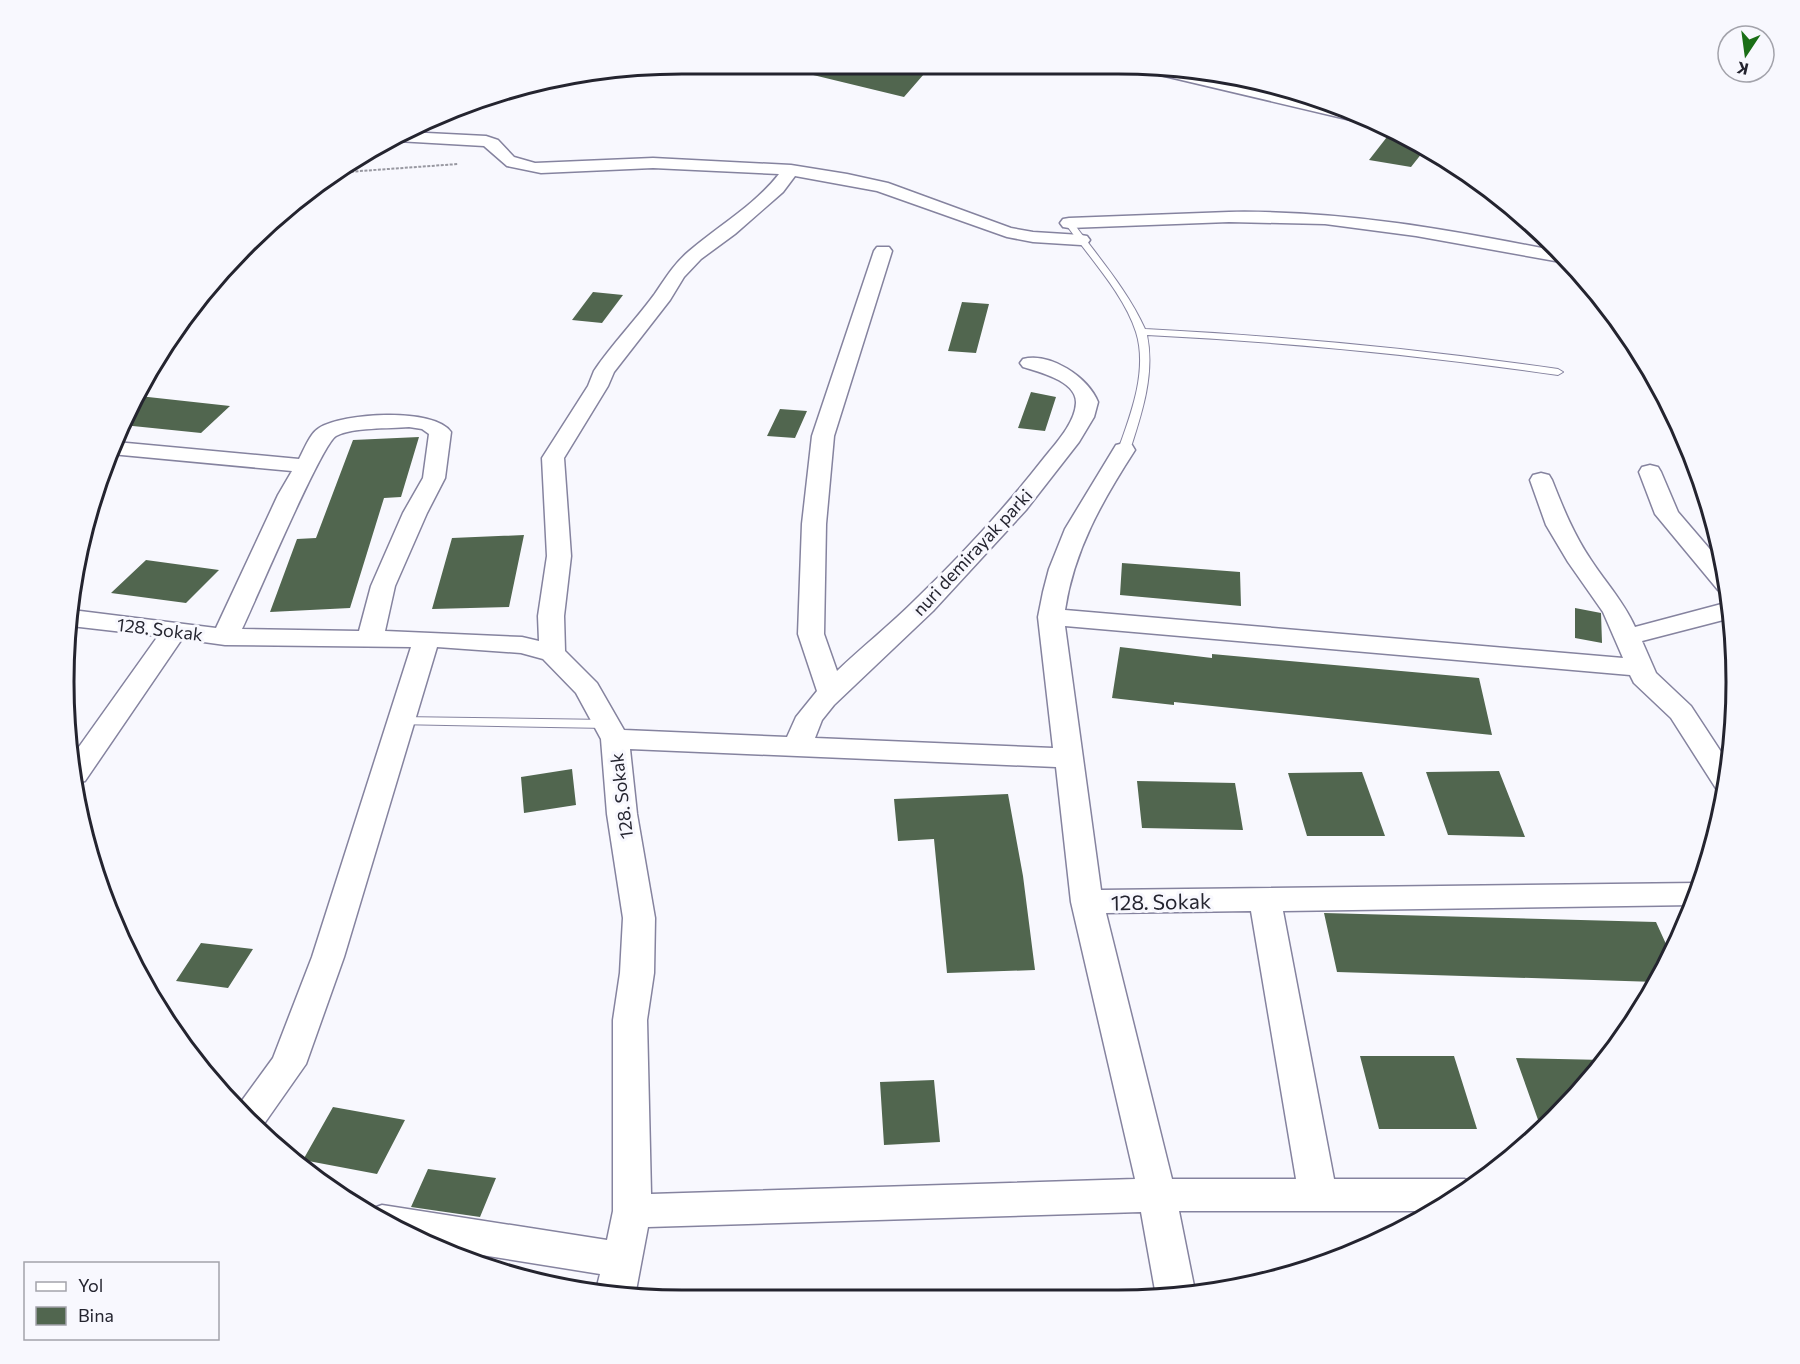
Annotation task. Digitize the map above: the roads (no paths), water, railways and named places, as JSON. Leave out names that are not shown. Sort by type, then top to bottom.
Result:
[{"type":"street","points":[[1211,81],[1294,100]]},
{"type":"street","points":[[411,137],[486,141],[494,143],[509,161],[546,169],[675,163],[791,170],[882,187],[1007,232],[1033,237],[1081,240]]},
{"type":"street","points":[[552,653],[551,616],[559,556],[552,458],[604,371],[663,296],[676,274],[694,255],[729,230],[777,188],[791,170]]},
{"type":"street","points":[[1069,223],[1261,216],[1324,218],[1458,238],[1552,256]]},
{"type":"street","points":[[831,692],[811,634],[814,524],[823,436],[883,251]]},
{"type":"street","name":"nuri demirayak parki","points":[[798,747],[810,716],[831,692],[924,605],[1049,469],[1072,438],[1087,412],[1088,402],[1077,383],[1052,370],[1030,363]]},
{"type":"street","points":[[225,637],[290,495],[325,433],[342,426],[409,422],[428,424],[440,432],[434,478],[415,513],[383,586],[371,639]]},
{"type":"street","points":[[120,449],[306,466]]},
{"type":"street","points":[[1087,902],[1051,617],[1058,571],[1068,542],[1082,515],[1124,450]]},
{"type":"street","points":[[1650,472],[1666,514],[1716,573]]},
{"type":"street","points":[[1541,480],[1558,525],[1580,562],[1616,612],[1644,677],[1681,712],[1719,771]]},
{"type":"street","points":[[1627,636],[1722,613]]},
{"type":"street","points":[[1051,617],[1640,668]]},
{"type":"street","name":"128. Sokak","points":[[77,619],[225,637],[427,639],[522,645],[552,653],[587,688],[611,732],[639,918],[637,973],[630,1020],[632,1211],[619,1278]]},
{"type":"street","points":[[80,767],[175,631]]},
{"type":"street","points":[[253,1113],[288,1064],[328,957],[427,639]]},
{"type":"street","points":[[611,732],[798,747],[1069,758]]},
{"type":"street","name":"128. Sokak","points":[[1174,1287],[1157,1195],[1087,902],[1688,894]]},
{"type":"street","points":[[1265,899],[1318,1196]]},
{"type":"street","points":[[632,1211],[1157,1195],[1444,1195]]},
{"type":"street","points":[[419,1231],[619,1278]]},
{"type":"lane","points":[[1069,223],[1123,300],[1141,332],[1143,377],[1138,409],[1124,450]]},
{"type":"lane","points":[[1141,332],[1258,338],[1447,356],[1558,372]]},
{"type":"lane","points":[[400,721],[611,732]]}]
